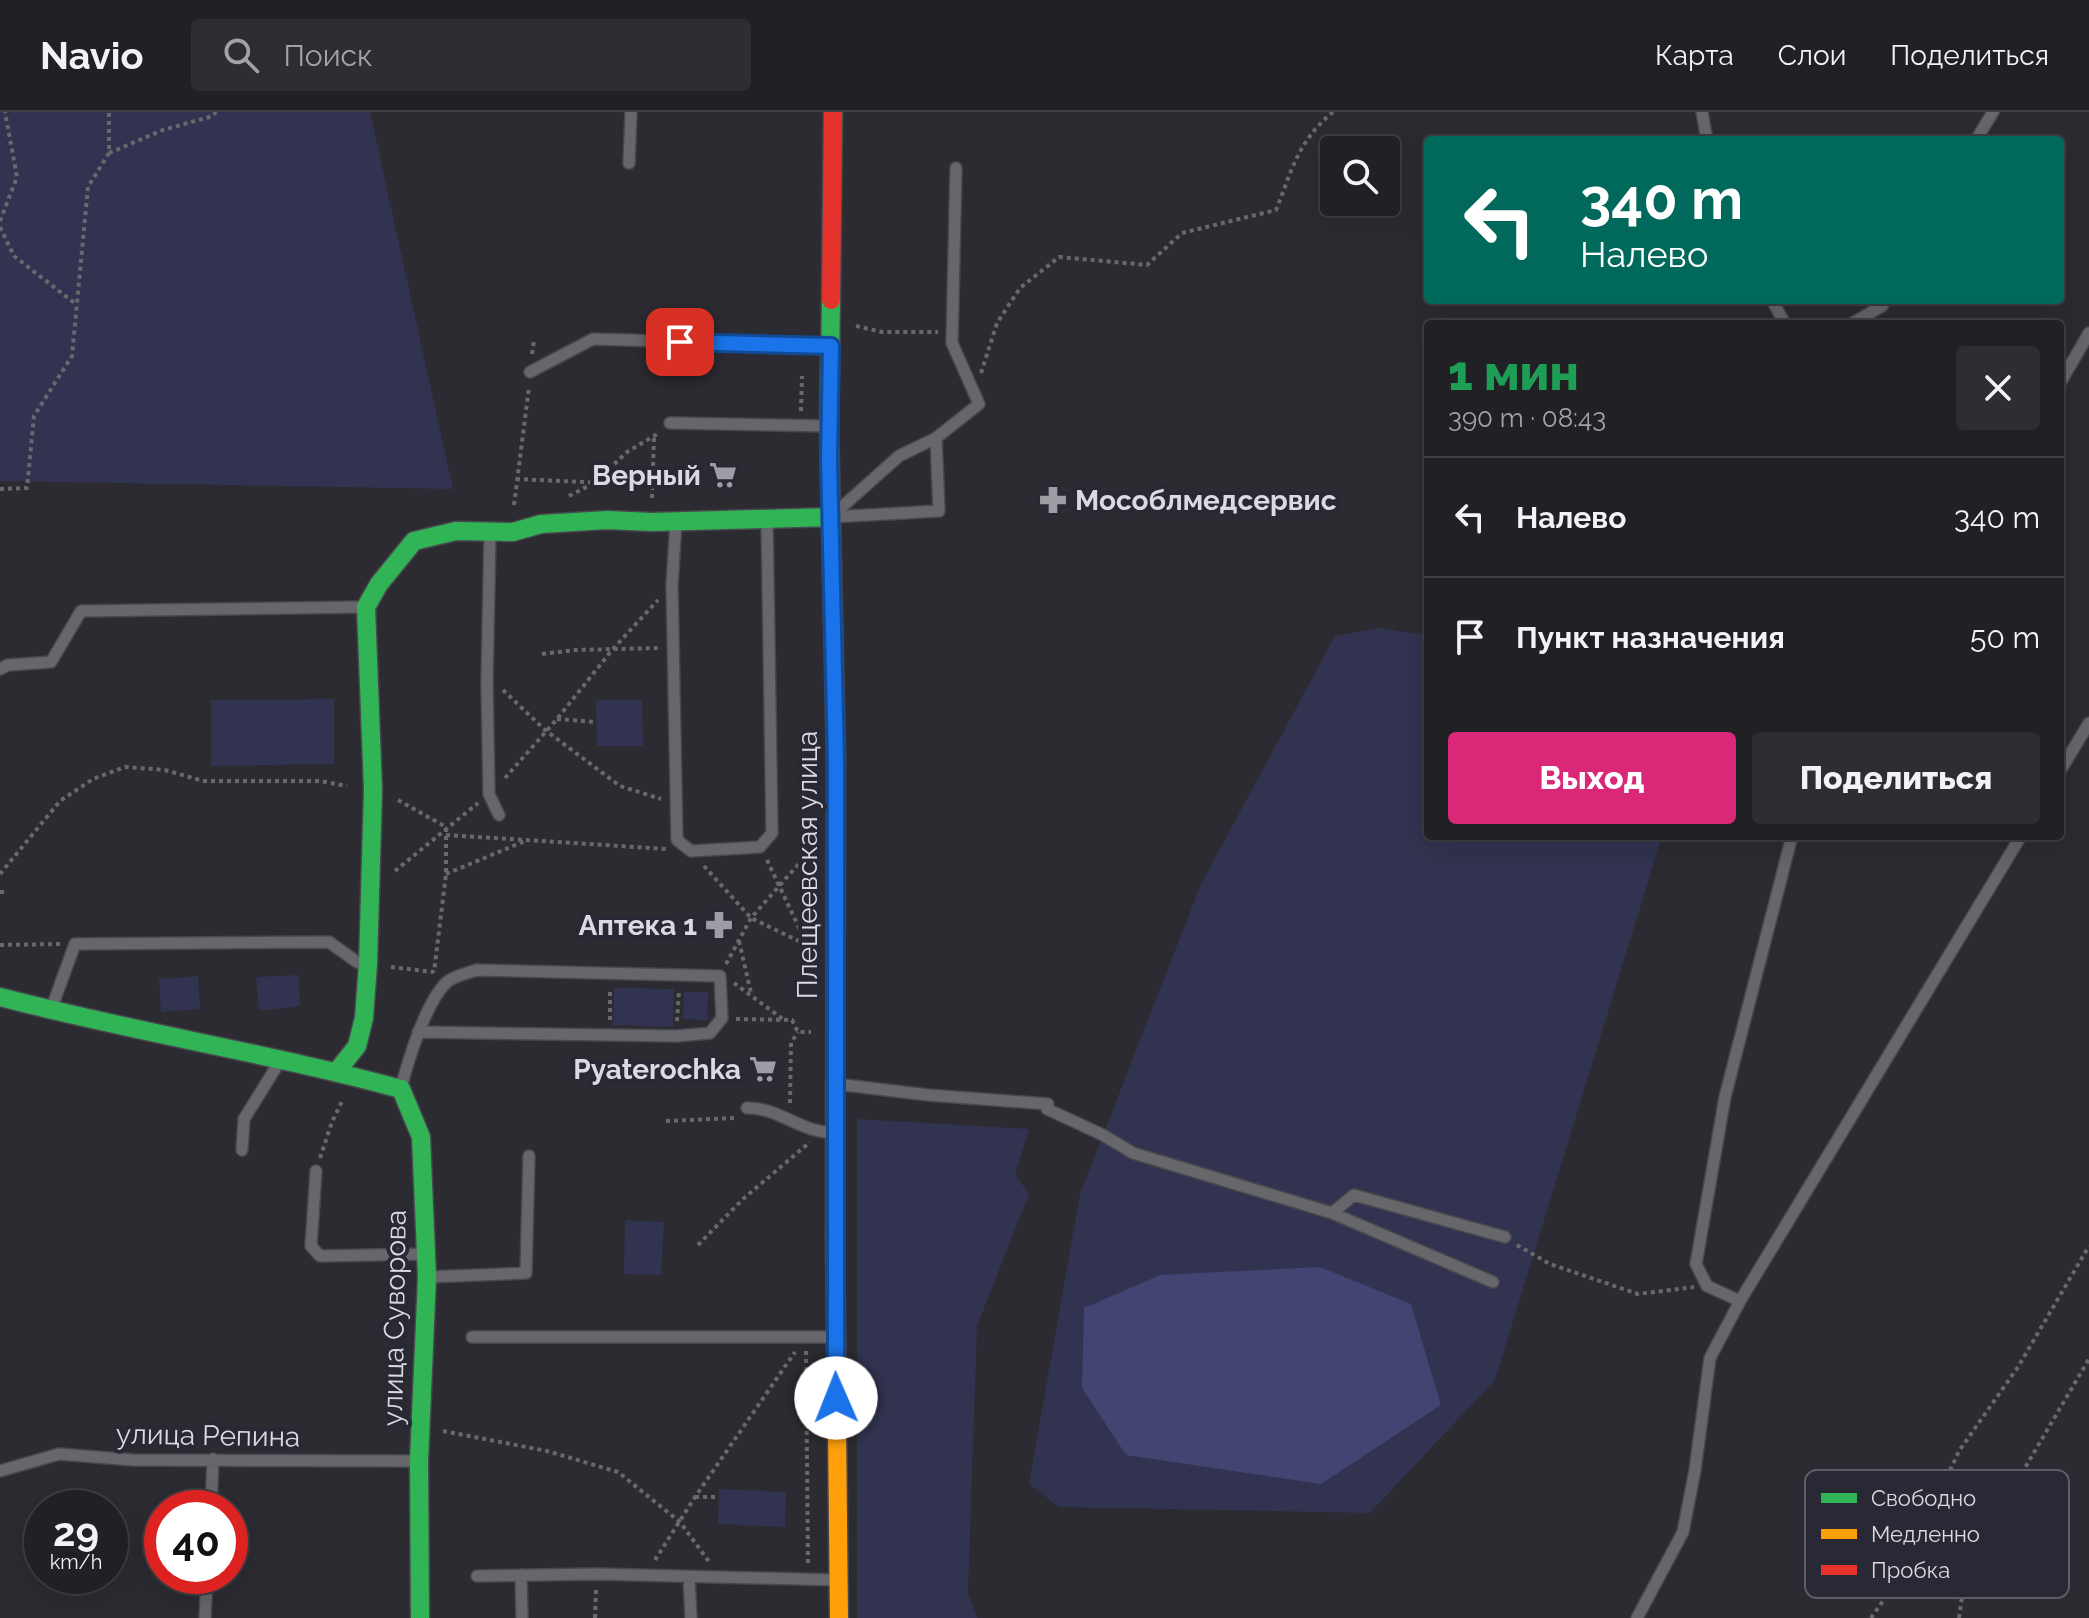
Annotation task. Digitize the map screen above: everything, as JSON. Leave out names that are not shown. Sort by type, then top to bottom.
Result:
[{"type":"street","name":"Плещеевская улица","points":[[833,112],[829,426],[836,759],[835,1084],[828,1132],[839,1618]]},
{"type":"street","points":[[346,1073],[364,1018],[372,891],[373,790],[366,607],[379,584],[414,541],[456,531],[513,532],[541,524],[831,517]]},
{"type":"street","points":[[0,997],[50,1011],[282,1057],[401,1089]]},
{"type":"street","name":"улица Суворова","points":[[401,1089],[421,1137],[427,1277],[419,1461],[420,1618]]},
{"type":"lane","points":[[629,163],[631,112]]},
{"type":"lane","points":[[1702,112],[1706,136]]},
{"type":"lane","points":[[1978,136],[1993,112]]},
{"type":"lane","points":[[831,517],[899,456],[936,438],[979,404],[952,343],[956,168]]},
{"type":"lane","points":[[1858,320],[1883,304]]},
{"type":"lane","points":[[2064,376],[2089,333]]},
{"type":"lane","points":[[530,372],[593,339],[831,346]]},
{"type":"lane","points":[[670,423],[829,426]]},
{"type":"lane","points":[[831,517],[939,511],[936,438]]},
{"type":"lane","points":[[676,519],[672,585],[677,840],[691,851],[760,847],[772,833],[767,518]]},
{"type":"lane","points":[[490,532],[487,682],[489,794],[499,815]]},
{"type":"lane","points":[[0,669],[8,665],[51,662],[81,611],[366,607]]},
{"type":"lane","points":[[2064,764],[2089,723]]},
{"type":"lane","points":[[1740,1301],[1707,1286],[1696,1264],[1725,1097],[1791,840]]},
{"type":"lane","points":[[1637,1618],[1683,1532],[1710,1358],[1740,1301],[2019,840]]},
{"type":"lane","points":[[50,1011],[75,944],[329,942],[357,962],[368,964]]},
{"type":"lane","points":[[401,1089],[418,1032],[447,982],[477,970],[720,976],[722,1018],[710,1033],[677,1036],[418,1032]]},
{"type":"lane","points":[[242,1150],[244,1119],[282,1057]]},
{"type":"lane","points":[[835,1084],[1047,1107],[1133,1153],[1332,1213],[1493,1282]]},
{"type":"lane","points":[[747,1108],[761,1108],[828,1132]]},
{"type":"lane","points":[[427,1277],[526,1273],[529,1156]]},
{"type":"lane","points":[[316,1171],[311,1246],[320,1256],[426,1254]]},
{"type":"lane","points":[[1332,1213],[1354,1195],[1505,1237]]},
{"type":"lane","points":[[472,1337],[835,1337]]},
{"type":"lane","name":"улица Репина","points":[[0,1471],[59,1454],[133,1460],[419,1461]]},
{"type":"lane","points":[[212,1490],[213,1459]]},
{"type":"lane","points":[[477,1576],[597,1574],[839,1580]]},
{"type":"lane","points":[[521,1575],[522,1618]]},
{"type":"lane","points":[[689,1577],[691,1618]]},
{"type":"lane","points":[[205,1618],[206,1594]]},
{"type":"path","points":[[5,112],[17,177],[0,224],[14,256],[77,305]]},
{"type":"path","points":[[0,489],[27,488],[34,416],[72,356],[88,187],[109,153],[109,112]]},
{"type":"path","points":[[109,153],[163,130],[213,116],[216,112]]},
{"type":"path","points":[[979,404],[980,377],[997,323],[1020,288],[1059,257],[1147,265],[1182,233],[1276,210],[1299,150],[1314,127],[1333,112]]},
{"type":"path","points":[[854,325],[882,332],[952,332]]},
{"type":"path","points":[[513,518],[534,341]]},
{"type":"path","points":[[565,498],[594,483],[627,452],[654,436],[652,508]]},
{"type":"path","points":[[516,479],[651,485]]},
{"type":"path","points":[[515,765],[557,719],[612,650],[672,585]]},
{"type":"path","points":[[542,654],[576,650],[673,648]]},
{"type":"path","points":[[487,682],[507,692],[545,730],[620,786],[676,803]]},
{"type":"path","points":[[557,719],[596,722]]},
{"type":"path","points":[[0,874],[60,801],[93,779],[125,767],[165,770],[203,781],[320,781],[373,790],[406,802],[446,827]]},
{"type":"path","points":[[372,891],[476,805]]},
{"type":"path","points":[[434,972],[446,874],[446,827]]},
{"type":"path","points":[[446,835],[691,851],[751,918],[805,944],[760,847]]},
{"type":"path","points":[[446,874],[527,840]]},
{"type":"path","points":[[784,1020],[720,976],[751,918],[814,846]]},
{"type":"path","points":[[739,941],[752,996]]},
{"type":"path","points":[[0,945],[75,944]]},
{"type":"path","points":[[368,964],[434,972],[447,982]]},
{"type":"path","points":[[610,1034],[611,975]]},
{"type":"path","points":[[677,1036],[679,976]]},
{"type":"path","points":[[722,1018],[792,1020],[798,1032]]},
{"type":"path","points":[[798,1032],[822,1032]]},
{"type":"path","points":[[782,1115],[791,1103],[791,1043],[798,1032]]},
{"type":"path","points":[[316,1171],[346,1073]]},
{"type":"path","points":[[666,1121],[735,1119],[747,1108]]},
{"type":"path","points":[[698,1245],[743,1199],[828,1132]]},
{"type":"path","points":[[1505,1237],[1550,1264],[1638,1294],[1707,1286]]},
{"type":"path","points":[[1950,1470],[1959,1451],[2018,1367],[2089,1246]]},
{"type":"path","points":[[648,1576],[695,1497],[805,1337]]},
{"type":"path","points":[[805,1337],[808,1573]]},
{"type":"path","points":[[2024,1470],[2089,1359]]},
{"type":"path","points":[[420,1429],[470,1435],[547,1451],[618,1472],[680,1522],[715,1570]]},
{"type":"path","points":[[695,1497],[719,1497]]},
{"type":"path","points":[[595,1618],[597,1574]]},
{"type":"path","points":[[1871,1618],[1885,1598]]},
{"type":"path","points":[[1959,1618],[1962,1598]]},
{"type":"shaded area","points":[[0,112],[370,112],[453,489],[0,481]]},
{"type":"shaded area","points":[[1379,628],[1424,634],[1424,840],[1661,840],[1495,1380],[1370,1513],[1059,1507],[1029,1484],[1080,1194],[1201,884],[1335,636]]},
{"type":"shaded area","points":[[334,699],[334,764],[211,766],[211,700]]},
{"type":"shaded area","points":[[596,700],[642,700],[643,746],[597,746]]},
{"type":"shaded area","points":[[299,975],[300,1006],[259,1011],[256,977]]},
{"type":"shaded area","points":[[198,976],[200,1009],[161,1012],[159,979]]},
{"type":"shaded area","points":[[614,988],[674,989],[673,1027],[613,1025]]},
{"type":"shaded area","points":[[684,992],[708,992],[707,1020],[683,1019]]},
{"type":"shaded area","points":[[857,1119],[1029,1129],[1015,1174],[1029,1194],[977,1326],[968,1594],[977,1618],[857,1618]]},
{"type":"shaded area","points":[[625,1220],[664,1222],[661,1275],[624,1274]]},
{"type":"shaded area","points":[[1320,1267],[1411,1304],[1441,1405],[1321,1484],[1126,1455],[1082,1388],[1084,1308],[1160,1275]]},
{"type":"shaded area","points":[[719,1489],[786,1492],[785,1527],[718,1524]]},
{"type":"traffic: fast","points":[[831,300],[829,426],[836,759],[835,1235]]},
{"type":"traffic: fast","points":[[338,1070],[357,1046],[364,1018],[368,964],[373,790],[366,607],[379,584],[414,541],[456,531],[513,532],[541,524],[607,520],[652,522],[831,517]]},
{"type":"traffic: fast","points":[[0,997],[401,1089],[421,1137],[427,1277],[419,1461],[420,1618]]},
{"type":"traffic: slow","points":[[835,1235],[839,1618]]},
{"type":"traffic: jam","points":[[831,300],[833,112]]},
{"type":"place","name":"Верный","points":[[723,475]]},
{"type":"place","name":"Мособлмедсервис","points":[[1053,500]]},
{"type":"place","name":"Аптека 1","points":[[719,925]]},
{"type":"place","name":"Pyaterochka","points":[[763,1069]]},
{"type":"route","points":[[680,342],[831,346],[829,459],[836,759],[836,1398]]}]
